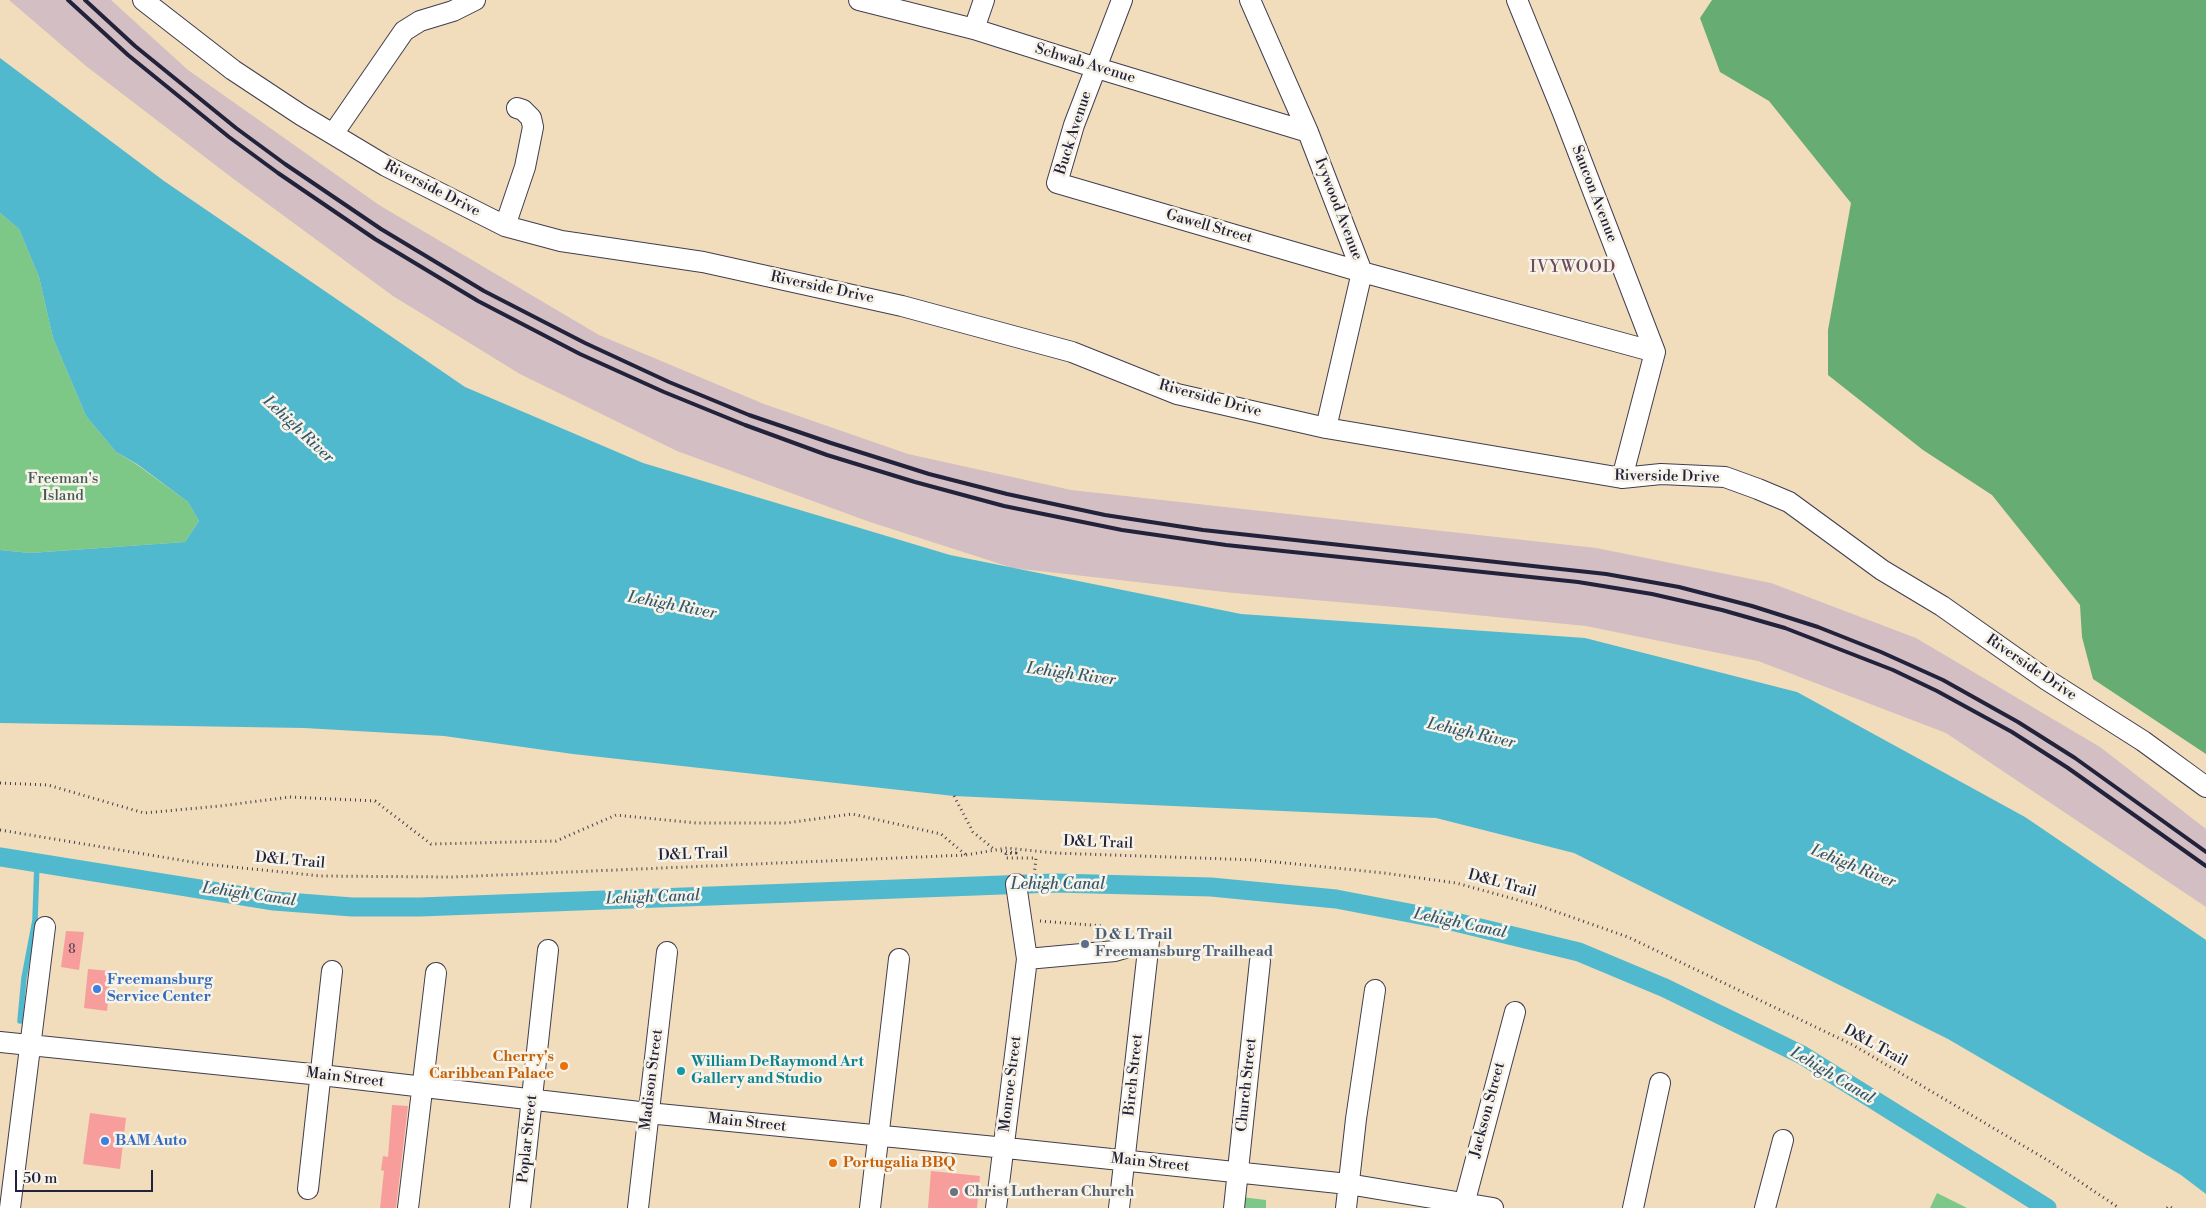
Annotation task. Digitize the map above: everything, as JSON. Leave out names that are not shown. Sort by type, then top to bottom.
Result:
[{"type":"street","name":"Riverside Drive","points":[[142,0],[233,70],[301,115],[386,166],[505,226],[561,241],[703,262],[894,304],[1072,352],[1177,394],[1326,428],[1622,478],[1661,474],[1725,477],[1758,489],[1788,502],[1882,570],[1942,606],[2047,680],[2143,741],[2206,787]]},
{"type":"street","points":[[333,134],[404,30],[420,21],[453,11],[474,0]]},
{"type":"street","name":"Schwab Avenue","points":[[860,0],[974,29],[1308,132]]},
{"type":"street","points":[[974,29],[984,0]]},
{"type":"street","name":"Buck Avenue","points":[[1057,183],[1074,125],[1098,68],[1122,0]]},
{"type":"street","name":"Ivywood Avenue","points":[[1250,0],[1308,132],[1362,272],[1326,428]]},
{"type":"street","name":"Saucon Avenue","points":[[1517,0],[1563,113],[1655,352]]},
{"type":"street","points":[[505,226],[524,167],[533,127],[531,118],[523,110],[517,108]]},
{"type":"street","name":"Gawell Street","points":[[1057,183],[1362,272],[1655,352]]},
{"type":"street","points":[[1622,478],[1655,352]]},
{"type":"street","name":"Monroe Street","points":[[996,1208],[1027,959],[1016,884]]},
{"type":"street","points":[[10,1208],[45,927]]},
{"type":"street","name":"Birch Street","points":[[1101,952],[1115,951],[1149,941],[1119,1208]]},
{"type":"street","name":"Poplar Street","points":[[520,1208],[548,950]]},
{"type":"street","name":"Madison Street","points":[[638,1208],[667,952]]},
{"type":"street","points":[[1027,959],[1101,952]]},
{"type":"street","points":[[870,1208],[899,959]]},
{"type":"street","name":"Church Street","points":[[1234,1208],[1260,961]]},
{"type":"street","points":[[308,1189],[332,971]]},
{"type":"street","points":[[408,1208],[436,973]]},
{"type":"street","points":[[1346,1208],[1375,990]]},
{"type":"street","name":"Jackson Street","points":[[1463,1205],[1515,1012]]},
{"type":"street","name":"Main Street","points":[[0,1042],[321,1075],[648,1113],[1348,1184],[1463,1205],[1493,1208]]},
{"type":"street","points":[[1633,1208],[1660,1083]]},
{"type":"street","points":[[1765,1208],[1783,1140]]},
{"type":"path","points":[[0,783],[48,785],[144,812],[220,806],[290,797],[375,801],[431,844],[556,841],[616,815],[696,823],[786,823],[852,814],[941,834],[966,855]]},
{"type":"path","points":[[954,796],[973,832],[995,850],[1016,853],[1006,854],[1006,858],[1036,858]]},
{"type":"path","name":"D&L Trail","points":[[0,830],[204,864],[321,876],[452,877],[966,855],[1007,848],[1054,853],[1247,860],[1322,866],[1456,883],[1540,906],[1628,937],[1853,1045],[2049,1161],[2119,1208]]},
{"type":"path","points":[[1038,921],[1103,926],[1101,952]]},
{"type":"path","points":[[2167,1208],[2169,1206],[2172,1208]]},
{"type":"shaded area","points":[[9,0],[111,0],[188,70],[379,205],[599,335],[764,404],[908,454],[1071,490],[1596,548],[1771,583],[1916,638],[2100,747],[2206,829],[2206,907],[1946,733],[1758,661],[1586,626],[1234,593],[1013,568],[867,521],[677,451],[520,374],[393,296],[231,177],[86,66]]},
{"type":"green space","points":[[1712,0],[2206,0],[2206,754],[2093,679],[2082,637],[2080,605],[1992,495],[1923,450],[1828,375],[1828,330],[1851,203],[1769,101],[1720,72],[1700,18]]},
{"type":"green space","name":"Freeman's Island","points":[[0,213],[19,229],[39,277],[53,338],[86,416],[116,452],[136,464],[188,502],[199,521],[185,542],[30,553],[0,550]]},
{"type":"green space","points":[[1937,1193],[1967,1208],[1930,1208]]},
{"type":"green space","points":[[1241,1197],[1266,1200],[1266,1208],[1239,1208]]},
{"type":"water","name":"Lehigh River","points":[[0,58],[164,181],[465,387],[643,463],[950,555],[1241,614],[1585,638],[1797,692],[2025,817],[2206,940],[2206,1194],[2181,1175],[1948,1039],[1574,853],[1436,818],[954,796],[573,754],[444,736],[304,728],[0,723],[0,550],[30,553],[185,542],[199,521],[188,502],[137,464],[116,452],[86,416],[53,338],[39,277],[19,229],[0,213]]},
{"type":"building","points":[[66,931],[84,932],[79,970],[61,967]]},
{"type":"building","name":"Freemansburg Service Center","points":[[88,969],[111,971],[107,1011],[84,1008]]},
{"type":"building","points":[[392,1105],[408,1106],[396,1208],[380,1208],[384,1171],[381,1170],[383,1156],[388,1157]]},
{"type":"building","name":"BAM Auto","points":[[90,1113],[126,1118],[120,1169],[83,1164]]},
{"type":"building","name":"Christ Lutheran Church","points":[[931,1171],[980,1176],[977,1208],[928,1208]]},
{"type":"waterway","name":"Lehigh Canal","points":[[0,857],[274,901],[352,907],[420,907],[1055,883],[1211,887],[1336,899],[1451,921],[1579,952],[1665,988],[1802,1055],[2047,1208]]},
{"type":"waterway","points":[[20,1021],[24,978],[35,920],[37,863]]},
{"type":"railway","points":[[68,0],[128,55],[229,137],[375,239],[478,301],[580,354],[664,392],[745,425],[827,455],[915,482],[1004,506],[1122,530],[1226,545],[1578,582],[1652,594],[1722,610],[1785,628],[1893,670],[1937,691],[2012,732],[2068,768],[2206,866]]},
{"type":"railway","points":[[85,0],[135,46],[236,128],[285,164],[381,229],[484,291],[585,343],[669,382],[749,415],[929,474],[1007,494],[1105,515],[1203,530],[1606,574],[1679,587],[1752,606],[1818,627],[1881,652],[1943,680],[2018,722],[2075,758],[2206,852]]},
{"type":"place","name":"D & L Trail Freemansburg Trailhead","points":[[1085,944]]},
{"type":"place","name":"Freemansburg Service Center","points":[[97,989]]},
{"type":"place","name":"Cherry's Caribbean Palace","points":[[564,1066]]},
{"type":"place","name":"William DeRaymond Art Gallery and Studio","points":[[681,1071]]},
{"type":"place","name":"BAM Auto","points":[[105,1141]]},
{"type":"place","name":"Portugalia BBQ","points":[[833,1163]]},
{"type":"place","name":"Christ Lutheran Church","points":[[954,1192]]},
{"type":"district","name":"IVYWOOD","points":[[1573,268]]}]
